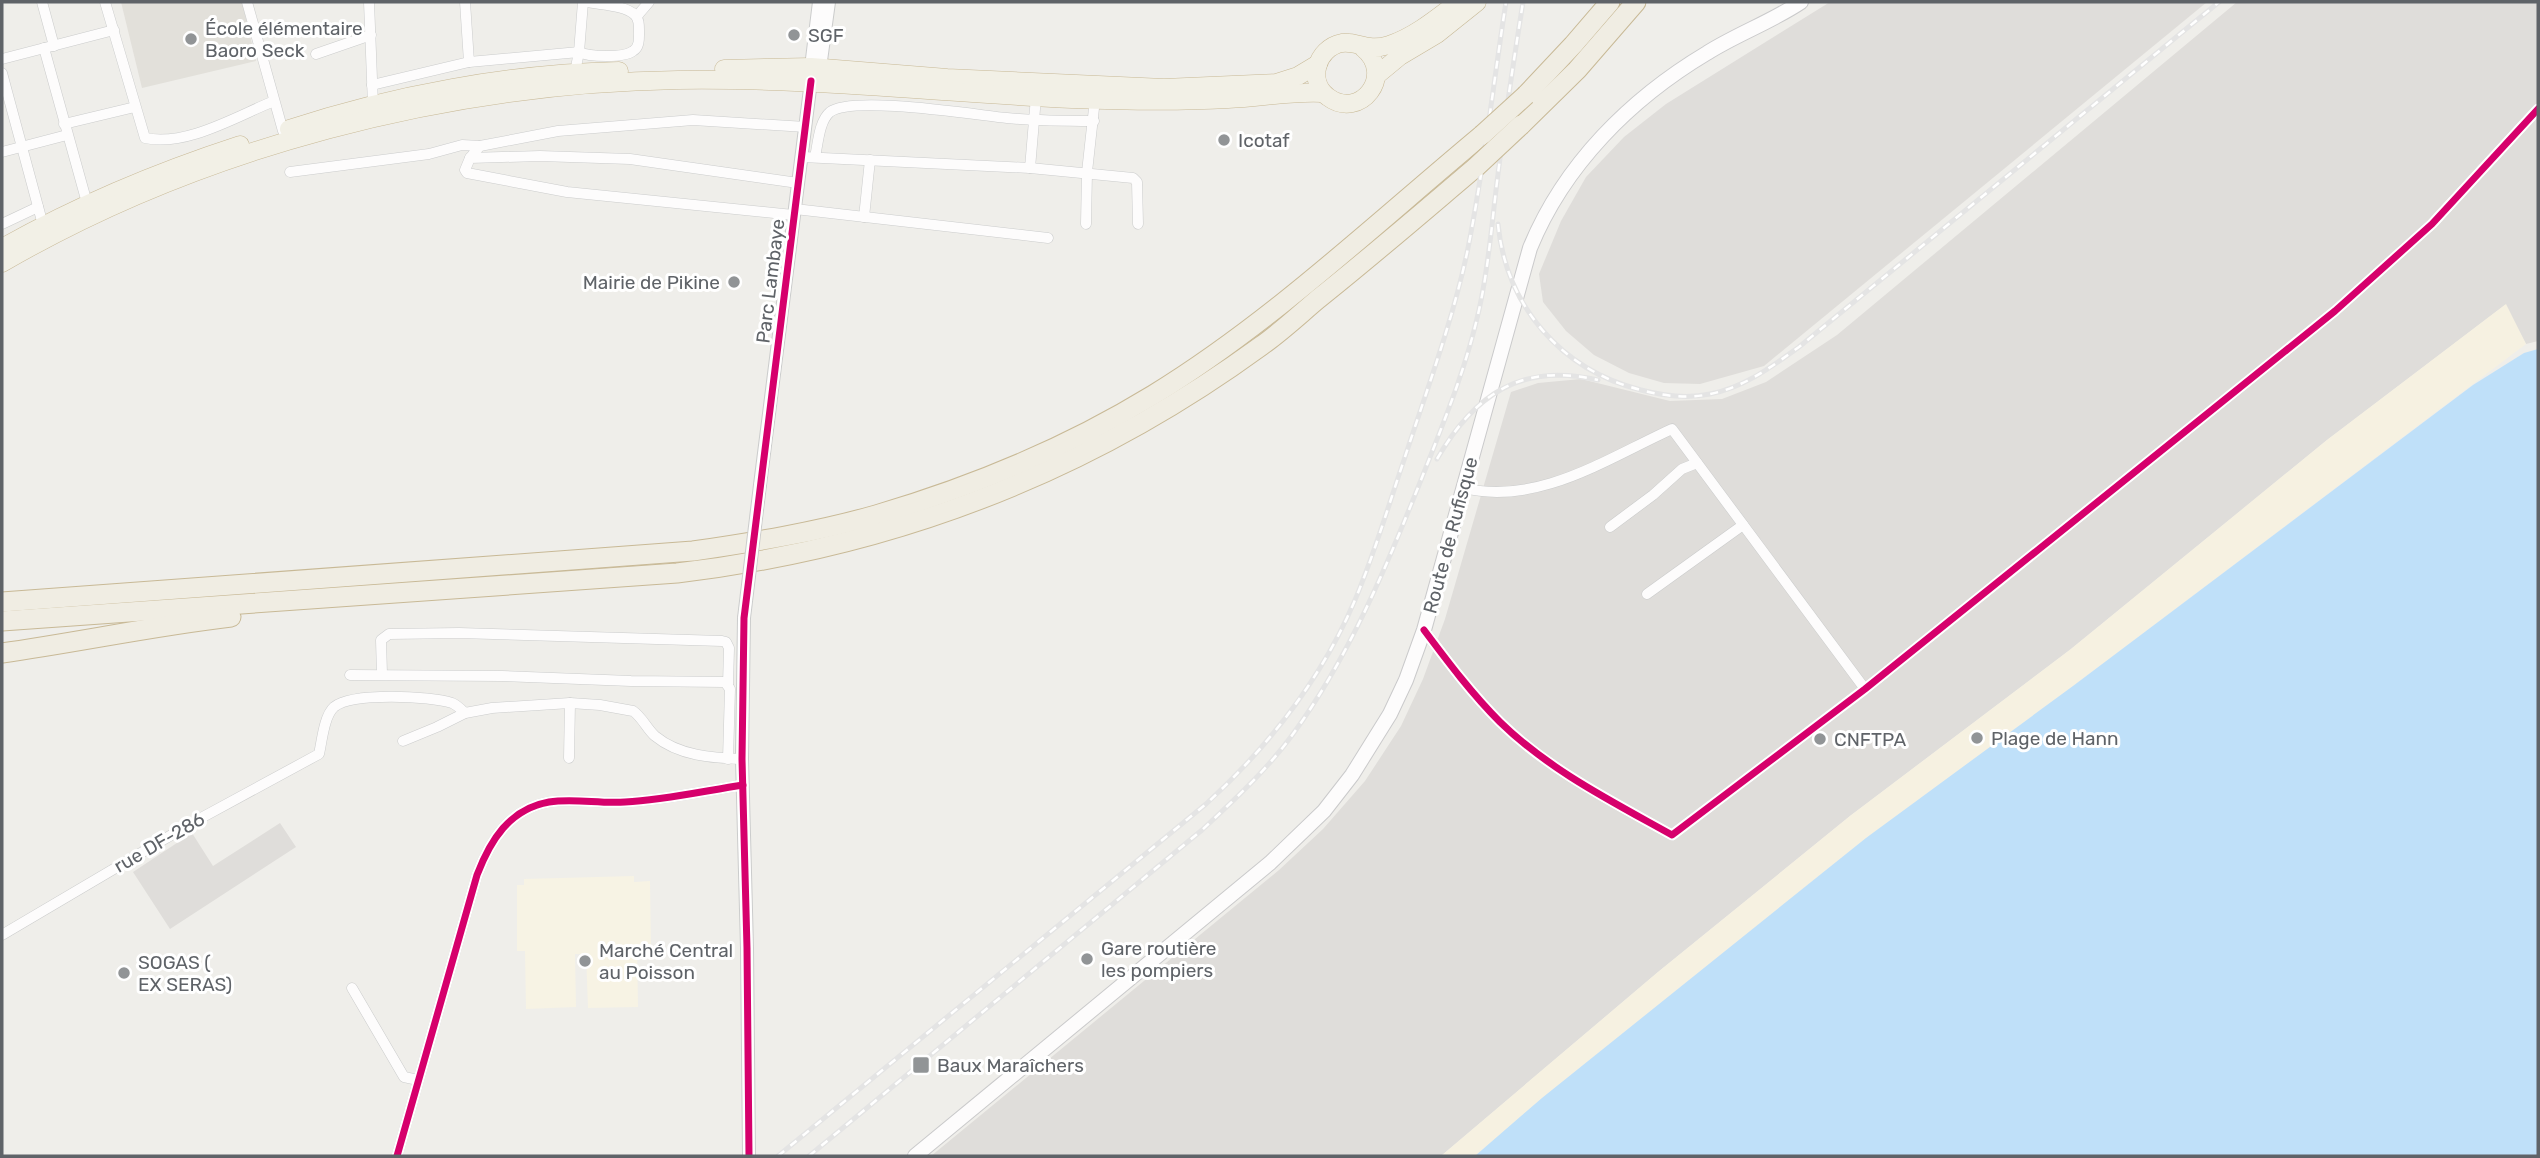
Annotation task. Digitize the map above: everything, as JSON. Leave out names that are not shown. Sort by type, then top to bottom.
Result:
[{"type":"highway","points":[[1363,48],[1388,46],[1458,2]]},
{"type":"highway","points":[[1377,75],[1374,59],[1363,48],[1342,43],[1323,54],[1316,76],[1323,93],[1337,102],[1354,103],[1370,92],[1377,75],[1400,56],[1437,34],[1477,2]]},
{"type":"highway","points":[[2,602],[693,551],[815,530],[902,506],[1020,463],[1153,395],[1256,323],[1482,135],[1573,45],[1610,2]]},
{"type":"highway","points":[[2,621],[633,577],[739,566],[876,536],[947,513],[1029,480],[1128,432],[1262,345],[1476,167],[1577,70],[1636,2]]},
{"type":"highway","points":[[2,248],[87,203],[190,161],[335,114],[448,90],[575,72],[814,72],[1164,88],[1276,83],[1298,76],[1318,64]]},
{"type":"highway","points":[[2,263],[89,217],[169,183],[302,136],[390,115],[492,97],[598,84],[814,72],[1037,97],[1228,100],[1323,93]]},
{"type":"highway","points":[[2,589],[82,585],[112,593]]},
{"type":"highway","points":[[2,653],[176,623],[259,614],[293,601]]},
{"type":"main road","name":"Route de Rufisque","points":[[915,1156],[1270,863],[1306,829],[1352,775],[1376,739],[1406,680],[1424,630],[1530,248],[1546,212],[1572,171],[1646,95],[1707,52],[1801,2]]},
{"type":"street","points":[[42,2],[66,130],[87,203]]},
{"type":"street","points":[[105,2],[145,138],[175,139],[197,133],[274,101]]},
{"type":"street","points":[[247,2],[283,131]]},
{"type":"street","points":[[369,2],[373,105]]},
{"type":"street","points":[[465,2],[469,62]]},
{"type":"street","points":[[372,85],[469,62],[579,52],[593,56],[632,52],[639,44],[639,22],[636,16],[627,10],[585,2],[579,52],[575,72]]},
{"type":"street","points":[[636,16],[649,2]]},
{"type":"street","points":[[814,72],[819,2]]},
{"type":"street","points":[[814,72],[830,2]]},
{"type":"street","points":[[2,59],[114,30]]},
{"type":"street","points":[[316,54],[371,36]]},
{"type":"street","name":"Parc Lambaye","points":[[749,1156],[742,759],[744,618],[794,212],[799,183],[808,157],[806,127],[814,72]]},
{"type":"street","points":[[2,73],[43,225]]},
{"type":"street","points":[[1030,169],[1037,97]]},
{"type":"street","points":[[1086,224],[1087,172],[1095,99]]},
{"type":"street","points":[[1094,121],[1034,120],[882,105],[838,108],[827,115],[808,157],[1087,172],[1136,180],[1138,224]]},
{"type":"street","points":[[2,152],[135,107]]},
{"type":"street","points":[[1424,630],[1501,723],[1545,759],[1672,835],[1865,689],[2335,311],[2431,224],[2538,109]]},
{"type":"street","points":[[290,172],[429,154],[462,145],[480,146],[558,131],[668,121],[806,127]]},
{"type":"street","points":[[480,146],[466,163],[467,173],[567,192],[864,217],[1048,238]]},
{"type":"street","points":[[470,159],[551,156],[630,159],[799,183]]},
{"type":"street","points":[[864,217],[870,160]]},
{"type":"street","points":[[2,224],[38,207]]},
{"type":"street","points":[[1463,488],[1513,492],[1546,486],[1672,429],[1865,689]]},
{"type":"street","points":[[1610,527],[1682,470],[1697,463]]},
{"type":"street","points":[[1647,594],[1743,525]]},
{"type":"street","points":[[382,674],[382,640],[389,634],[458,633],[722,641],[726,642],[729,648],[728,758]]},
{"type":"street","points":[[350,675],[721,682],[728,685]]},
{"type":"street","name":"rue DF-286","points":[[2,935],[200,818],[319,754],[330,712],[341,703],[358,699],[406,698],[444,701],[465,713]]},
{"type":"street","points":[[569,704],[569,758]]},
{"type":"street","points":[[403,741],[465,713],[492,708],[600,705],[633,711],[653,734],[672,748],[710,758],[742,759]]},
{"type":"street","points":[[397,1156],[477,875],[487,850],[499,831],[515,816],[531,807],[549,802],[624,802],[743,785]]},
{"type":"street","points":[[352,988],[404,1077],[418,1080]]},
{"type":"shaded area","name":"École élémentaire Baoro Seck","points":[[121,2],[242,2],[256,61],[142,88]]},
{"type":"shaded area","points":[[1830,2],[2207,2],[1764,366],[1700,384],[1664,383],[1629,373],[1594,355],[1566,331],[1543,302],[1539,274],[1561,221],[1586,177],[1624,137],[1666,104]]},
{"type":"shaded area","points":[[2237,2],[2538,2],[2538,341],[2526,344],[2505,305],[2327,440],[2071,649],[1850,816],[1658,972],[1441,1156],[931,1156],[1279,870],[1323,829],[1365,781],[1401,726],[1423,679],[1445,619],[1511,392],[1538,383],[1581,379],[1670,401],[1722,399],[1766,382],[1837,335]]},
{"type":"shaded area","points":[[280,823],[296,847],[170,929],[133,872],[192,833],[213,866]]},
{"type":"shaded area","points":[[634,876],[634,882],[650,881],[651,948],[637,947],[638,1007],[588,1008],[586,954],[575,954],[576,1007],[526,1009],[525,951],[517,951],[517,885],[524,885],[524,879]]},
{"type":"sand","name":"Plage de Hann","points":[[2506,304],[2526,344],[2073,686],[1866,838],[1542,1098],[1475,1156],[1441,1156],[1658,972],[1850,816],[2071,649],[2327,440]]},
{"type":"water","points":[[2538,349],[2538,1156],[1475,1156],[1542,1098],[1866,838],[2473,385],[2524,353]]},
{"type":"railway","points":[[778,1156],[1206,804],[1272,735],[1310,684],[1342,629],[1362,583],[1454,305],[1467,253],[1478,190],[1506,2]]},
{"type":"railway","points":[[809,1156],[1202,830],[1272,760],[1313,705],[1349,643],[1380,579],[1438,438],[1468,354],[1485,277],[1523,2]]},
{"type":"railway","points":[[1498,224],[1503,254],[1512,282],[1542,330],[1563,350],[1586,367],[1641,390],[1684,397],[1723,391],[1757,375],[1799,347],[2219,2]]},
{"type":"railway","points":[[1437,459],[1467,417],[1502,389],[1523,380],[1546,376],[1598,380]]},
{"type":"cycle path","points":[[749,1156],[742,759],[744,618],[811,81]]},
{"type":"cycle path","points":[[1424,630],[1480,700],[1519,739],[1582,784],[1672,835],[1865,689],[2335,311],[2432,224],[2538,109]]},
{"type":"cycle path","points":[[397,1156],[477,875],[488,850],[503,828],[523,812],[549,802],[640,801],[743,785]]},
{"type":"place","name":"SGF","points":[[794,35]]},
{"type":"place","name":"École élémentaire Baoro Seck","points":[[191,39]]},
{"type":"place","name":"Icotaf","points":[[1224,140]]},
{"type":"place","name":"Mairie de Pikine","points":[[734,282]]},
{"type":"place","name":"Plage de Hann","points":[[1977,738]]},
{"type":"place","name":"CNFTPA","points":[[1820,739]]},
{"type":"place","name":"Gare routière les pompiers","points":[[1087,959]]},
{"type":"place","name":"Marché Central au Poisson","points":[[585,961]]},
{"type":"place","name":"SOGAS ( EX SERAS)","points":[[124,973]]},
{"type":"place","name":"Baux Maraîchers","points":[[921,1065]]}]
